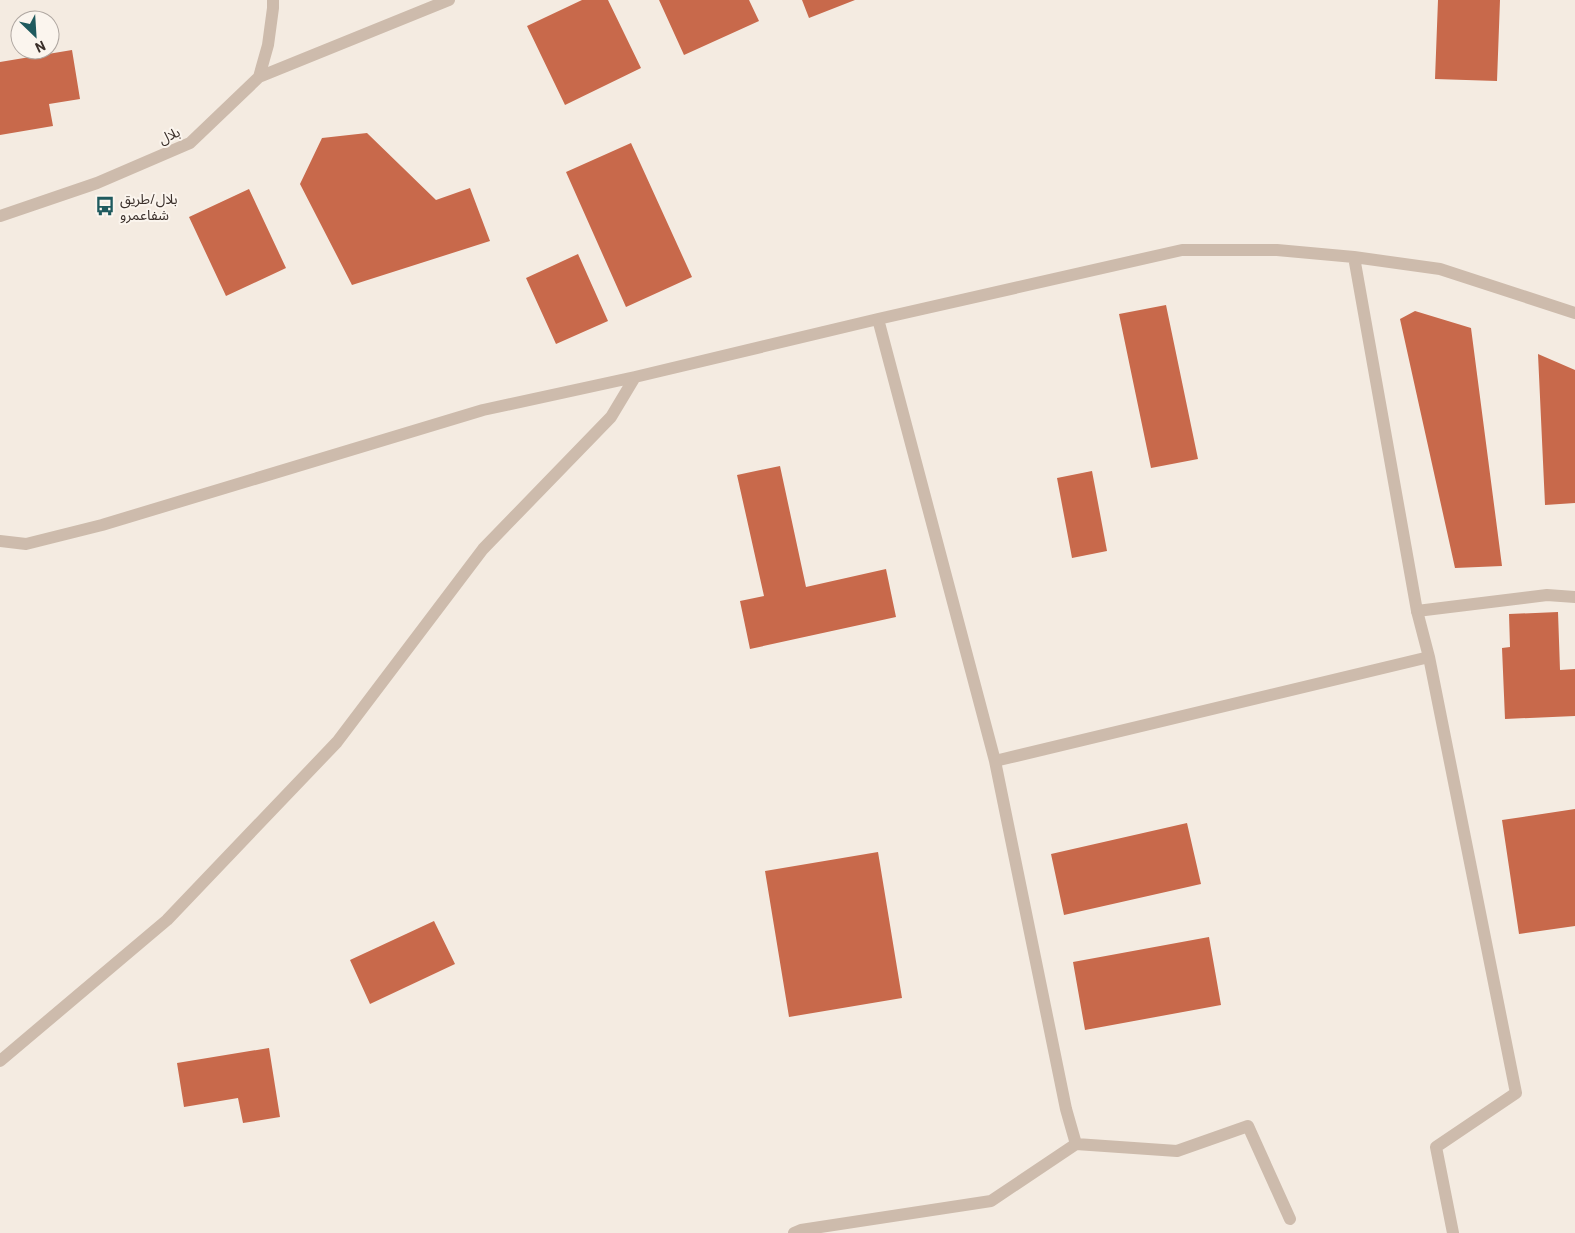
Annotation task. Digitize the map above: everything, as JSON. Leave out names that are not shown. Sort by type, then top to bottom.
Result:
[{"type":"street","points":[[259,77],[268,45],[273,0]]},
{"type":"street","points":[[259,77],[449,0]]},
{"type":"street","name":"بلال","points":[[0,216],[96,183],[190,143],[259,77]]},
{"type":"street","points":[[0,541],[26,544],[102,525],[483,410],[636,376],[878,318],[1182,250],[1277,250],[1354,257],[1440,269],[1575,313]]},
{"type":"street","points":[[1354,257],[1417,611],[1429,657],[1516,1093],[1436,1147],[1454,1233]]},
{"type":"street","points":[[878,318],[995,761],[1066,1109],[1076,1144]]},
{"type":"street","points":[[0,1061],[167,920],[338,742],[483,549],[611,417],[636,376]]},
{"type":"street","points":[[1417,611],[1547,595],[1575,597]]},
{"type":"street","points":[[995,761],[1429,657]]},
{"type":"street","points":[[794,1233],[801,1230],[991,1201],[1076,1144],[1176,1151],[1248,1126],[1290,1219]]},
{"type":"building","points":[[582,0],[608,0],[641,68],[565,105],[527,26]]},
{"type":"building","points":[[659,0],[749,0],[759,21],[684,55]]},
{"type":"building","points":[[802,0],[855,0],[809,18]]},
{"type":"building","points":[[1438,0],[1500,0],[1497,81],[1435,79]]},
{"type":"building","points":[[72,50],[80,99],[49,104],[53,126],[0,135],[0,62],[12,60],[60,60],[60,52]]},
{"type":"building","points":[[367,133],[436,200],[470,188],[490,241],[352,285],[300,184],[322,138]]},
{"type":"building","points":[[631,143],[692,277],[626,307],[566,172]]},
{"type":"building","points":[[249,189],[286,268],[226,296],[189,217]]},
{"type":"building","points":[[578,254],[608,321],[556,344],[526,278]]},
{"type":"building","points":[[1166,305],[1198,459],[1151,468],[1119,314]]},
{"type":"building","points":[[1415,311],[1471,328],[1502,566],[1455,568],[1400,319]]},
{"type":"building","points":[[1538,354],[1575,370],[1575,503],[1545,505]]},
{"type":"building","points":[[780,466],[806,587],[886,569],[896,617],[750,649],[740,601],[764,596],[737,475]]},
{"type":"building","points":[[1092,471],[1107,551],[1072,558],[1057,478]]},
{"type":"building","points":[[1558,612],[1560,670],[1575,669],[1575,716],[1505,719],[1502,648],[1510,647],[1509,614]]},
{"type":"building","points":[[1575,809],[1575,926],[1519,934],[1502,820]]},
{"type":"building","points":[[1187,823],[1201,884],[1064,915],[1051,854]]},
{"type":"building","points":[[878,852],[902,998],[789,1017],[765,871]]},
{"type":"building","points":[[434,921],[455,964],[370,1004],[350,960]]},
{"type":"building","points":[[1209,937],[1221,1005],[1085,1030],[1073,962]]},
{"type":"building","points":[[269,1048],[280,1117],[243,1123],[238,1098],[184,1107],[177,1063]]},
{"type":"place","name":"بلال/طريق شفاعمرو","points":[[105,206]]}]
